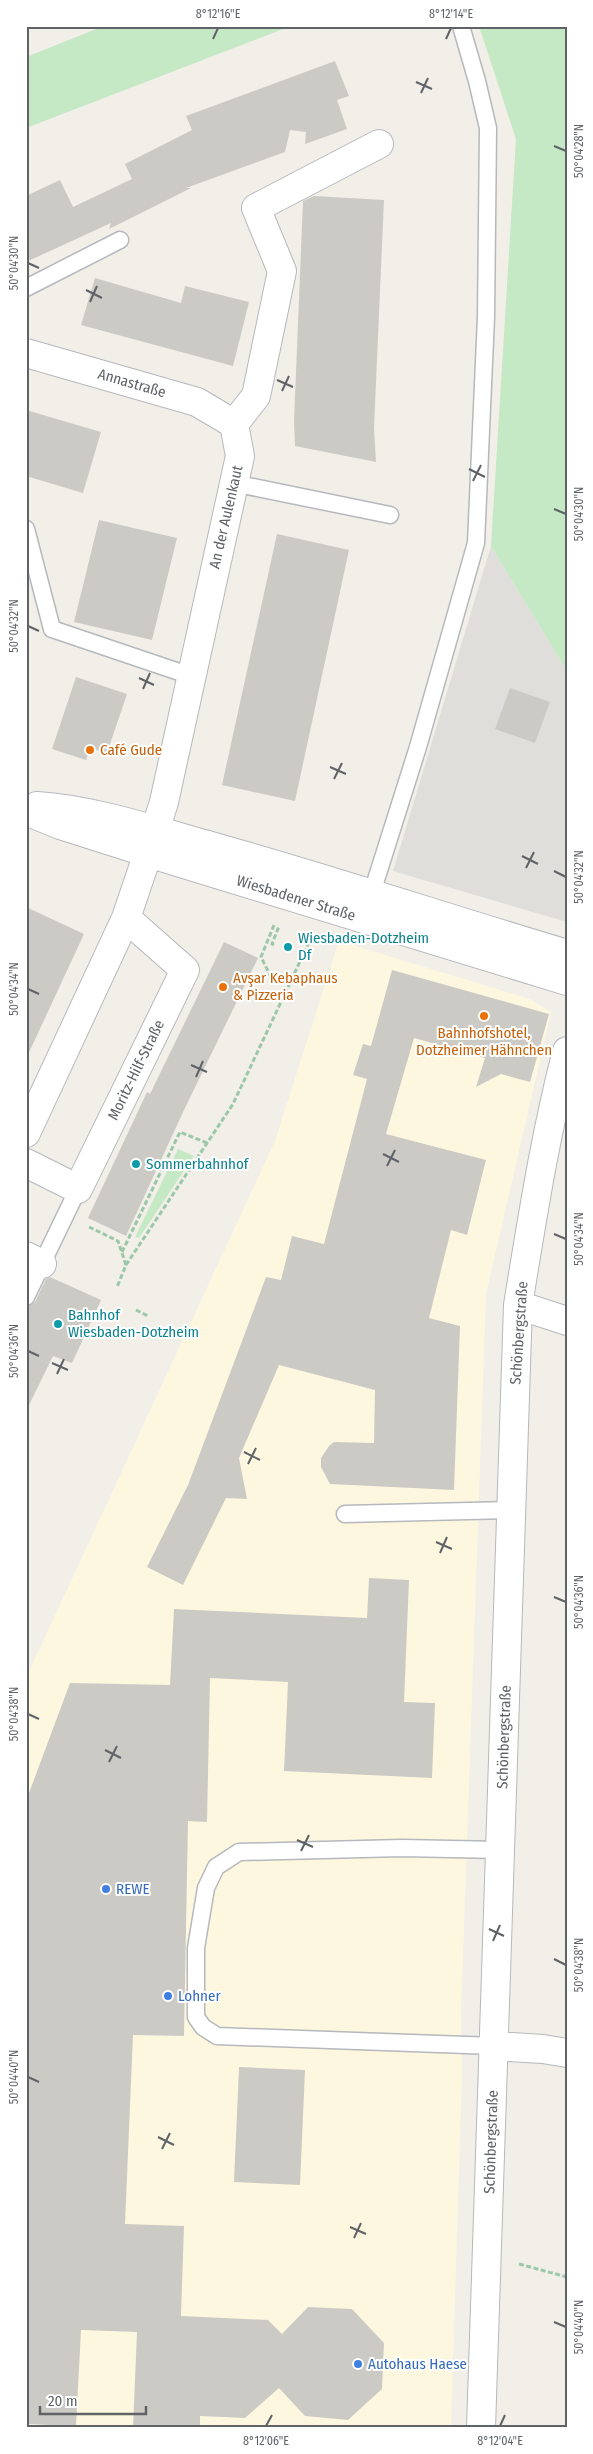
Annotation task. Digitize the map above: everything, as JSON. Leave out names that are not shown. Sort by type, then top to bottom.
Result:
[{"type":"street","points":[[234,424],[256,396],[282,271],[256,208],[379,144]]},
{"type":"street","name":"Annastraße","points":[[26,353],[197,402],[234,424]]},
{"type":"street","name":"An der Aulenkaut","points":[[152,842],[164,802],[240,456],[234,424]]},
{"type":"street","name":"Wiesbadener Straße","points":[[26,805],[60,807],[88,812],[152,842]]},
{"type":"street","name":"Wiesbadener Straße","points":[[26,811],[60,825],[152,842],[368,906],[567,954]]},
{"type":"street","points":[[26,1133],[126,918],[152,842]]},
{"type":"street","name":"Wiesbadener Straße","points":[[368,906],[567,981]]},
{"type":"street","name":"Moritz-Hilf-Straße","points":[[78,1189],[185,970],[126,918]]},
{"type":"street","name":"Schönbergstraße","points":[[481,2428],[518,1306],[535,1202],[567,1051]]},
{"type":"street","points":[[26,1163],[78,1189]]},
{"type":"street","points":[[518,1306],[567,1321]]},
{"type":"street","points":[[494,2046],[543,2049],[567,2053]]},
{"type":"lane","points":[[368,906],[418,747],[476,543],[486,317],[488,136],[478,81],[461,26]]},
{"type":"lane","points":[[26,288],[120,240]]},
{"type":"lane","points":[[233,483],[390,515]]},
{"type":"lane","points":[[26,529],[52,628],[191,676]]},
{"type":"lane","points":[[26,1297],[34,1260],[66,1215],[78,1189]]},
{"type":"lane","points":[[345,1514],[512,1510]]},
{"type":"lane","points":[[494,2046],[217,2036],[203,2026],[196,2017],[196,1948],[206,1888],[216,1867],[239,1852],[402,1848],[500,1850]]},
{"type":"path","points":[[274,945],[272,944],[281,922],[276,921],[261,956],[270,975],[290,983]]},
{"type":"path","points":[[117,1287],[126,1265],[233,1104],[312,935],[304,932]]},
{"type":"path","points":[[122,1252],[180,1132],[207,1143]]},
{"type":"path","points":[[66,1215],[118,1241],[126,1265]]},
{"type":"path","points":[[136,1310],[148,1316]]},
{"type":"path","points":[[487,2254],[567,2277]]},
{"type":"shaded area","points":[[491,546],[567,671],[567,922],[393,871]]},
{"type":"shaded area","points":[[339,941],[530,999],[551,1012],[486,1294],[461,2013],[462,2074],[451,2428],[26,2428],[26,1678],[275,1141]]},
{"type":"green space","points":[[104,26],[291,26],[26,128],[26,57]]},
{"type":"green space","points":[[479,26],[567,26],[567,671],[491,546],[516,139]]},
{"type":"green space","points":[[178,1149],[194,1156],[139,1238],[135,1237]]},
{"type":"building","points":[[335,61],[349,96],[337,100],[347,129],[305,144],[306,132],[290,130],[285,152],[186,188],[191,188],[109,229],[111,223],[26,262],[26,196],[60,180],[73,207],[132,179],[125,164],[192,130],[186,116]]},
{"type":"building","points":[[314,196],[384,200],[374,428],[376,462],[295,446],[294,421],[303,201]]},
{"type":"building","points":[[95,278],[181,303],[185,286],[249,302],[233,366],[81,325]]},
{"type":"building","points":[[26,410],[101,432],[83,493],[26,476]]},
{"type":"building","points":[[99,520],[177,538],[152,640],[74,622]]},
{"type":"building","points":[[277,534],[349,550],[295,801],[222,785]]},
{"type":"building","points":[[76,677],[127,694],[107,753],[90,748],[86,760],[52,749]]},
{"type":"building","points":[[510,688],[550,702],[535,743],[495,729]]},
{"type":"building","points":[[26,907],[84,934],[26,1059]]},
{"type":"building","points":[[224,942],[258,958],[184,1110],[126,1236],[88,1218],[147,1092],[150,1094]]},
{"type":"building","points":[[392,970],[549,1014],[530,1082],[501,1074],[476,1087],[485,1058],[414,1038],[386,1134],[486,1160],[467,1235],[451,1230],[429,1318],[460,1326],[454,1490],[330,1484],[321,1467],[321,1458],[329,1446],[334,1442],[374,1443],[375,1390],[279,1365],[239,1458],[247,1499],[226,1498],[183,1585],[147,1567],[188,1485],[266,1277],[281,1280],[292,1236],[324,1244],[367,1079],[353,1075],[363,1044],[371,1046]]},
{"type":"building","name":"Bahnhof Wiesbaden-Dotzheim","points":[[50,1277],[101,1300],[72,1363],[53,1356],[26,1411],[26,1307],[35,1302],[46,1279]]},
{"type":"building","points":[[369,1578],[409,1580],[404,1702],[435,1703],[432,1778],[284,1771],[288,1682],[210,1678],[207,1822],[188,1821],[184,2036],[133,2035],[125,2224],[184,2226],[181,2316],[268,2320],[282,2334],[308,2307],[352,2309],[384,2343],[382,2389],[348,2420],[305,2416],[279,2388],[245,2418],[200,2416],[200,2428],[133,2428],[137,2332],[81,2330],[76,2426],[26,2424],[26,1801],[70,1683],[170,1685],[174,1609],[367,1618]]},
{"type":"building","points":[[239,2067],[305,2070],[300,2185],[234,2182]]},
{"type":"place","name":"Café Gude","points":[[90,750]]},
{"type":"place","name":"Wiesbaden-Dotzheim Df","points":[[288,947]]},
{"type":"place","name":"Avşar Kebaphaus & Pizzeria","points":[[223,987]]},
{"type":"place","name":"Bahnhofshotel, Dotzheimer Hähnchen","points":[[484,1016]]},
{"type":"place","name":"Sommerbahnhof","points":[[136,1164]]},
{"type":"place","name":"Bahnhof Wiesbaden-Dotzheim","points":[[58,1324]]},
{"type":"place","name":"REWE","points":[[106,1889]]},
{"type":"place","name":"Lohner","points":[[168,1996]]},
{"type":"place","name":"Autohaus Haese","points":[[358,2364]]}]
